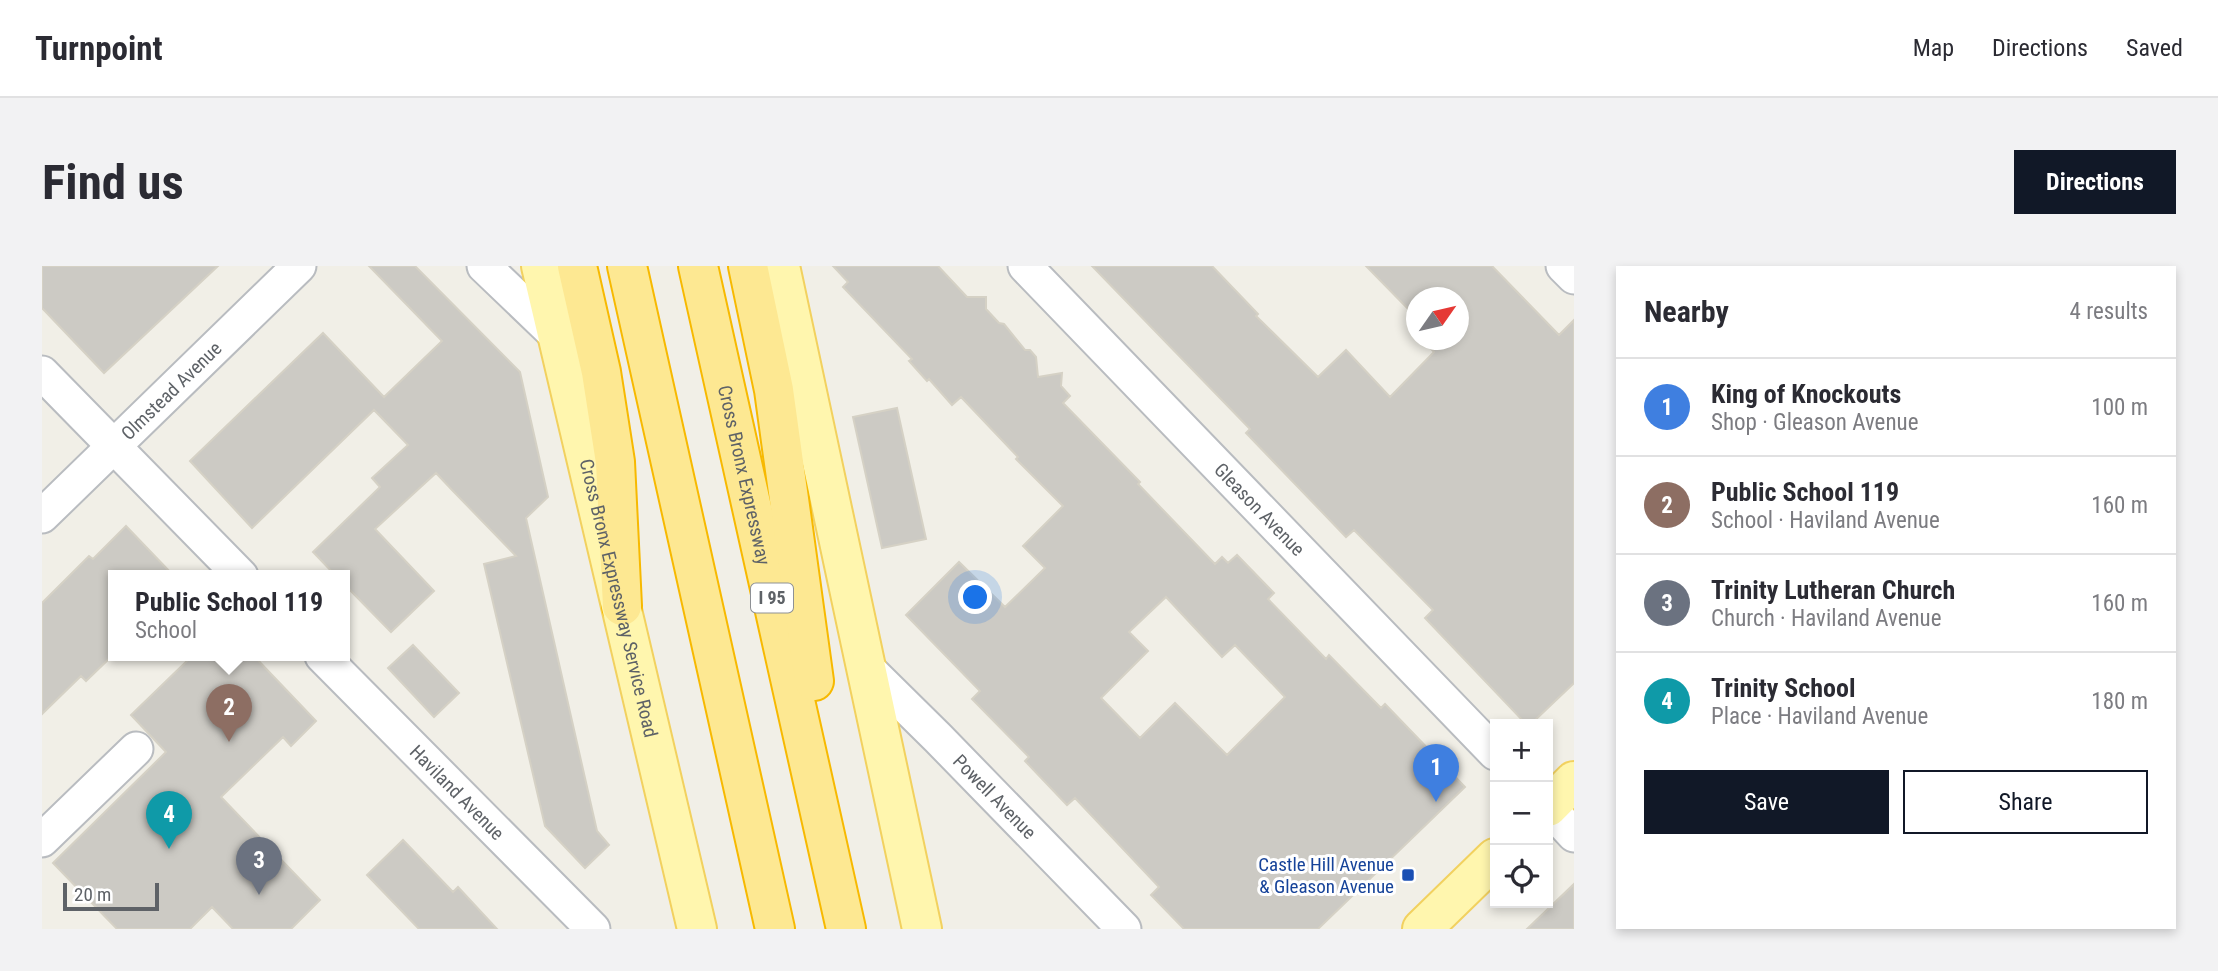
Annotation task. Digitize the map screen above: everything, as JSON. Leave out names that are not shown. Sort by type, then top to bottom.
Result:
[{"type":"highway","points":[[577,266],[601,372],[615,462],[622,606]]},
{"type":"highway","points":[[627,266],[775,929]]},
{"type":"highway","name":"Cross Bronx Expressway","points":[[698,266],[847,929]]},
{"type":"highway","points":[[748,266],[774,390],[847,929]]},
{"type":"main road","name":"Cross Bronx Expressway Service Road","points":[[541,266],[697,929]]},
{"type":"main road","points":[[780,266],[922,929]]},
{"type":"main road","points":[[1553,802],[1574,781]]},
{"type":"main road","points":[[1422,929],[1490,863]]},
{"type":"street","name":"Olmstead Avenue","points":[[42,516],[299,266]]},
{"type":"street","points":[[484,266],[557,336]]},
{"type":"street","name":"Gleason Avenue","points":[[1025,266],[1490,748]]},
{"type":"street","points":[[1563,266],[1574,277]]},
{"type":"street","points":[[42,373],[236,570]]},
{"type":"street","name":"Haviland Avenue","points":[[327,661],[593,929]]},
{"type":"street","name":"Powell Avenue","points":[[864,666],[1124,929]]},
{"type":"street","points":[[42,840],[136,749]]},
{"type":"street","points":[[1553,812],[1574,835]]},
{"type":"building","points":[[42,266],[218,266],[104,373],[42,308]]},
{"type":"building","points":[[369,266],[415,266],[520,372],[548,497],[526,518],[597,831],[609,845],[585,868],[545,826],[484,564],[516,556],[436,473],[375,529],[434,591],[391,632],[350,590],[350,570],[330,570],[313,552],[380,487],[372,478],[408,445],[374,410],[252,528],[190,461],[323,333],[384,397],[442,341]]},
{"type":"building","points":[[833,266],[938,266],[967,297],[986,297],[986,309],[999,323],[1004,324],[1025,350],[1030,350],[1036,357],[1038,377],[1062,373],[1061,386],[1070,396],[1063,403],[1215,564],[1222,557],[1228,563],[1237,555],[1274,593],[1268,599],[1326,659],[1329,655],[1381,708],[1385,704],[1465,787],[1318,929],[1184,929],[1151,895],[1159,887],[1075,798],[1067,805],[1025,761],[1029,757],[972,699],[980,691],[906,615],[959,562],[1005,607],[1045,568],[1023,546],[1063,506],[1016,459],[1018,457],[961,397],[952,405],[929,379],[927,381],[909,361],[912,359],[843,287],[848,282]],"holes":[[[1166,597],[1222,657],[1235,645],[1285,697],[1227,755],[1175,703],[1140,738],[1101,698],[1148,651],[1129,632]]]},
{"type":"building","points":[[1092,266],[1212,266],[1258,314],[1256,316],[1318,377],[1346,350],[1390,397],[1434,352],[1432,350],[1469,350],[1469,287],[1406,287],[1406,307],[1366,266],[1492,266],[1559,335],[1574,320],[1574,683],[1536,719],[1521,719],[1425,618],[1433,610],[1354,530],[1346,537],[1246,433],[1250,429]]},
{"type":"building","points":[[897,408],[926,539],[882,548],[853,417]]},
{"type":"building","points":[[126,526],[168,570],[108,570],[108,660],[86,681],[81,676],[42,714],[42,603],[89,556],[93,559]]},
{"type":"building","points":[[413,645],[459,693],[434,717],[388,668]]},
{"type":"building","points":[[187,661],[259,661],[316,721],[291,746],[283,737],[221,797],[320,900],[291,929],[233,929],[212,907],[190,929],[117,929],[53,863],[166,752],[131,715]]},
{"type":"building","points":[[403,840],[453,892],[458,887],[497,929],[419,929],[367,875]]},
{"type":"building","points":[[1574,884],[1574,929],[1527,929],[1549,908],[1553,908],[1553,904]]},
{"type":"place","name":"Public School 119","points":[[229,742]]},
{"type":"place","name":"King of Knockouts","points":[[1436,802]]},
{"type":"place","name":"Trinity School","points":[[169,849]]},
{"type":"place","name":"Castle Hill Avenue & Gleason Avenue","points":[[1408,875]]},
{"type":"place","name":"Trinity Lutheran Church","points":[[259,895]]}]
